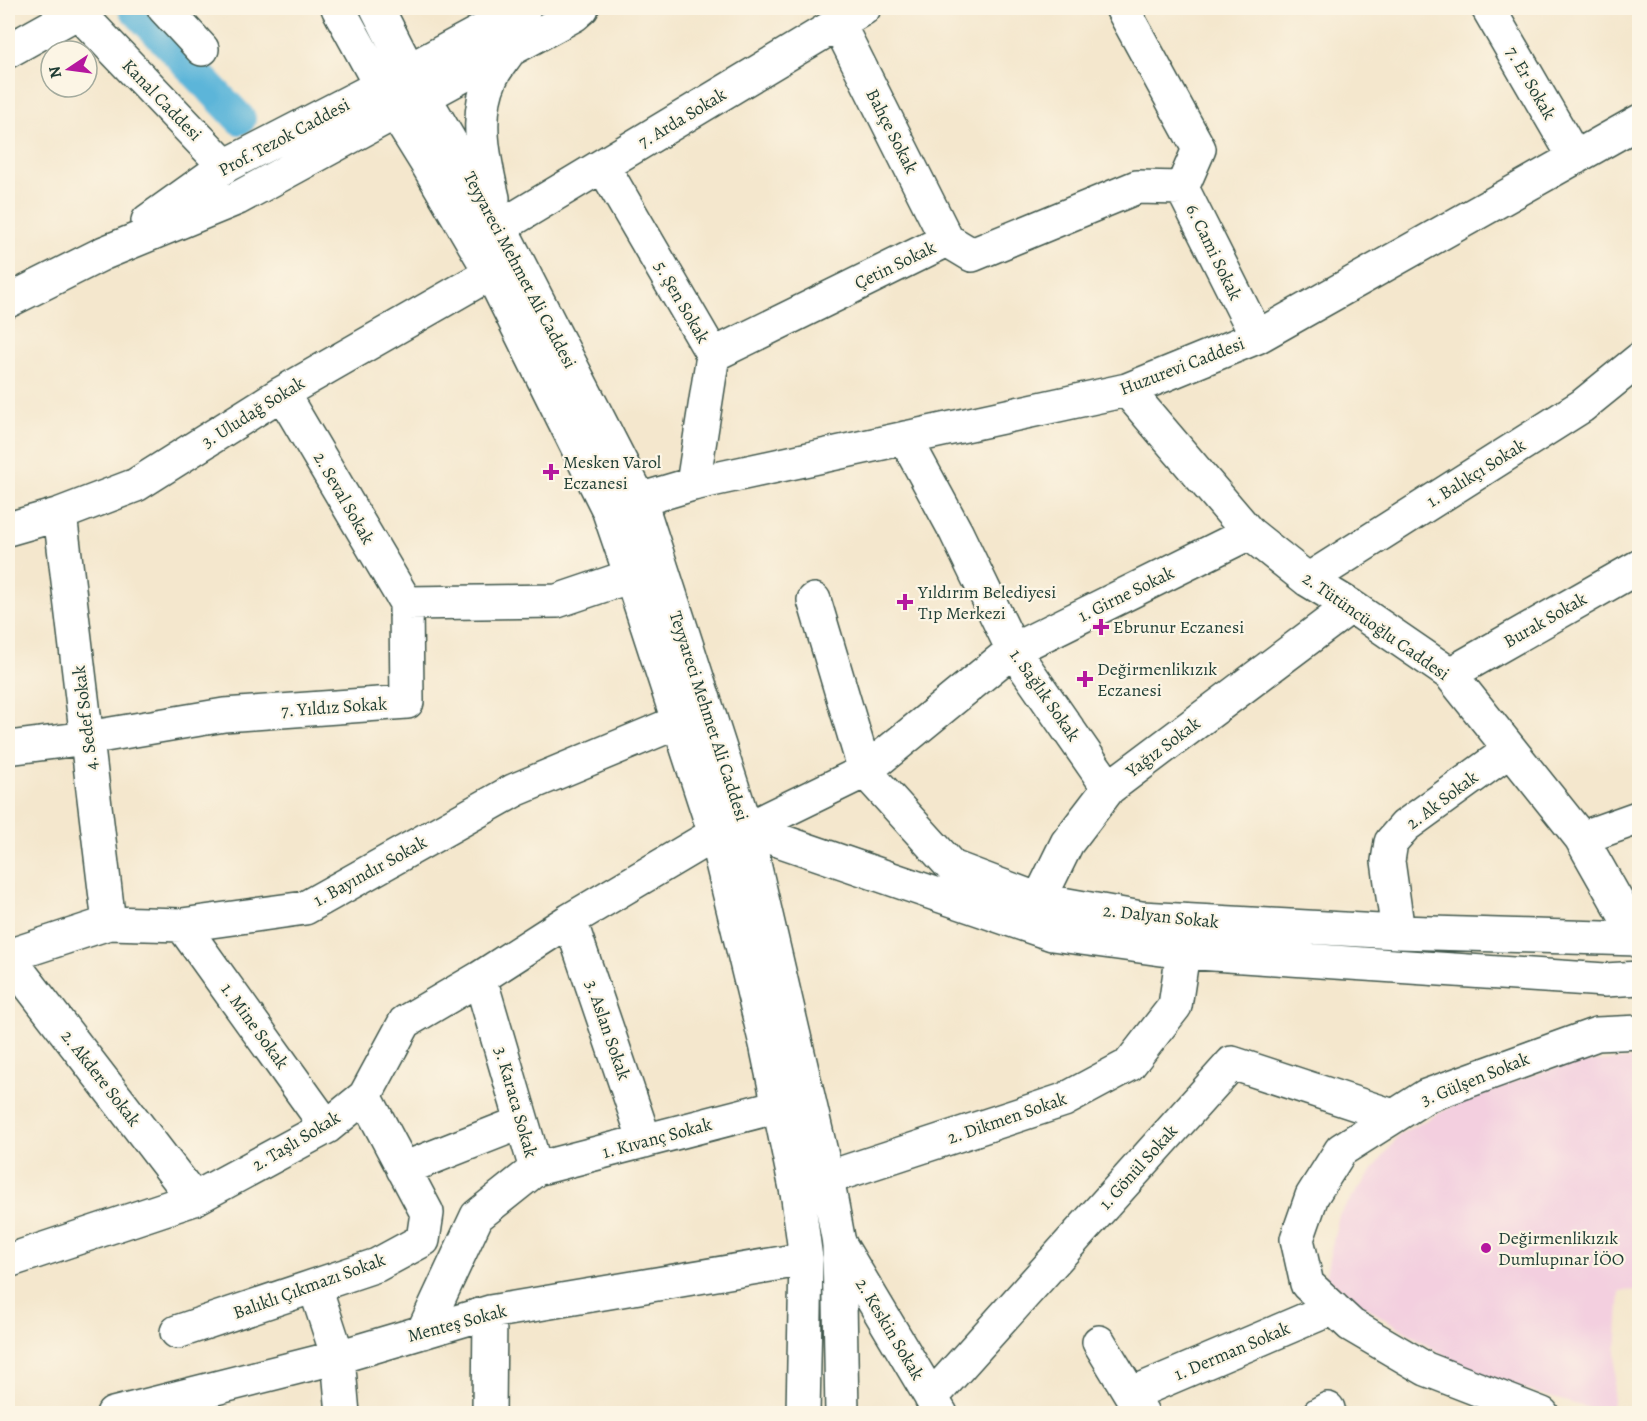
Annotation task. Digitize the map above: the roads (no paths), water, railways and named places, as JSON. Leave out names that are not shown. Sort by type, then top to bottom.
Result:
[{"type":"street","points":[[164,8],[202,49]]},
{"type":"street","name":"Teyyareci Mehmet Ali Caddesi","points":[[338,8],[387,99],[490,273],[608,509],[678,722],[731,831],[766,1044],[798,1198],[806,1259],[803,1413]]},
{"type":"street","name":"Teyyareci Mehmet Ali Caddesi","points":[[377,8],[417,84],[500,227],[639,498],[827,1178],[839,1243],[842,1413]]},
{"type":"street","points":[[417,84],[524,8]]},
{"type":"street","points":[[417,84],[509,51],[574,15],[582,8]]},
{"type":"street","name":"6. Cami Sokak","points":[[1122,8],[1199,149],[1182,188],[1257,338]]},
{"type":"street","name":"7. Er Sokak","points":[[1488,8],[1575,158]]},
{"type":"street","points":[[8,51],[76,10]]},
{"type":"street","name":"Kanal Caddesi","points":[[76,10],[225,166]]},
{"type":"street","name":"7. Arda Sokak","points":[[500,227],[851,15]]},
{"type":"street","name":"Bahçe Sokak","points":[[851,15],[946,240]]},
{"type":"street","points":[[500,227],[485,165],[482,130],[484,104],[490,78],[509,51]]},
{"type":"street","name":"Prof. Tezok Caddesi","points":[[104,253],[225,166],[387,99],[417,84]]},
{"type":"street","points":[[8,301],[104,253],[238,198],[387,99]]},
{"type":"street","name":"Huzurevi Caddesi","points":[[608,509],[639,498],[693,484],[1127,390],[1257,338],[1640,121]]},
{"type":"street","name":"5. Şen Sokak","points":[[603,166],[713,355],[693,484]]},
{"type":"street","name":"Çetin Sokak","points":[[713,355],[946,240],[972,255],[1137,186],[1182,188]]},
{"type":"street","name":"3. Uludağ Sokak","points":[[8,530],[60,514],[136,485],[282,393],[490,273]]},
{"type":"street","name":"1. Balıkçı Sokak","points":[[1308,580],[1582,406],[1640,359]]},
{"type":"street","name":"2. Tütüncüoğlu Caddesi","points":[[1127,390],[1250,532],[1308,580],[1351,606],[1450,674],[1581,838],[1639,940]]},
{"type":"street","name":"2. Seval Sokak","points":[[282,393],[406,603]]},
{"type":"street","name":"1. Sağlık Sokak","points":[[905,438],[956,532],[1013,650],[1109,788]]},
{"type":"street","name":"4. Sedef Sokak","points":[[60,514],[109,922]]},
{"type":"street","name":"1. Girne Sokak","points":[[865,771],[1013,650],[1250,532]]},
{"type":"street","name":"Burak Sokak","points":[[1450,674],[1640,566]]},
{"type":"street","points":[[406,603],[557,601],[631,576]]},
{"type":"street","points":[[731,831],[865,771],[814,600]]},
{"type":"street","name":"7. Yıldız Sokak","points":[[8,748],[87,738],[224,715],[407,702],[406,603]]},
{"type":"street","name":"Yağız Sokak","points":[[1039,900],[1067,843],[1109,788],[1351,606]]},
{"type":"street","name":"1. Bayındır Sokak","points":[[8,957],[109,922],[182,925],[305,908],[515,790],[678,722]]},
{"type":"street","name":"2. Ak Sokak","points":[[1398,932],[1388,861],[1391,842],[1405,826],[1510,750]]},
{"type":"street","name":"2. Dalyan Sokak","points":[[865,771],[952,867],[1039,900],[1141,918],[1398,932],[1639,940]]},
{"type":"street","points":[[1581,838],[1640,817]]},
{"type":"street","name":"2. Taşlı Sokak","points":[[8,1258],[194,1199],[327,1127],[365,1096],[405,1022],[480,978],[570,920],[731,831]]},
{"type":"street","name":"2. Dalyan Sokak","points":[[731,831],[1052,934],[1183,952],[1605,980],[1640,978]]},
{"type":"street","name":"3. Aslan Sokak","points":[[570,920],[645,1141]]},
{"type":"street","name":"1. Mine Sokak","points":[[182,925],[327,1127]]},
{"type":"street","name":"2. Dikmen Sokak","points":[[827,1178],[1064,1100],[1129,1065],[1174,1006],[1183,952]]},
{"type":"street","name":"2. Akdere Sokak","points":[[8,957],[194,1199]]},
{"type":"street","name":"3. Karaca Sokak","points":[[423,1332],[477,1216],[536,1169],[480,978]]},
{"type":"street","name":"3. Gülşen Sokak","points":[[1523,1410],[1426,1369],[1350,1325],[1307,1284],[1297,1239],[1312,1196],[1341,1150],[1426,1096],[1597,1034],[1640,1032]]},
{"type":"street","name":"1. Gönül Sokak","points":[[936,1406],[1232,1063],[1393,1116]]},
{"type":"street","name":"Balıklı Çıkmazı Sokak","points":[[177,1332],[377,1265],[423,1240],[427,1213],[365,1096]]},
{"type":"street","name":"1. Kıvanç Sokak","points":[[536,1169],[779,1106]]},
{"type":"street","points":[[403,1169],[522,1122]]},
{"type":"street","name":"2. Keskin Sokak","points":[[839,1243],[936,1406]]},
{"type":"street","name":"Menteş Sokak","points":[[113,1413],[338,1357],[490,1312],[806,1259]]},
{"type":"street","points":[[315,1287],[338,1357],[343,1413]]},
{"type":"street","name":"1. Derman Sokak","points":[[1137,1404],[1333,1308]]},
{"type":"street","points":[[489,1413],[490,1312]]},
{"type":"street","points":[[1099,1342],[1137,1404]]},
{"type":"street","points":[[1319,1413],[1328,1409],[1329,1413]]},
{"type":"waterway","points":[[134,8],[240,119]]},
{"type":"place","name":"Mesken Varol Eczanesi","points":[[551,472]]},
{"type":"place","name":"Yıldırım Belediyesi Tıp Merkezi","points":[[905,602]]},
{"type":"place","name":"Ebrunur Eczanesi","points":[[1101,627]]},
{"type":"place","name":"Değirmenlikızık Eczanesi","points":[[1085,679]]},
{"type":"place","name":"Değirmenlikızık Dumlupınar İÖO","points":[[1486,1248]]}]
